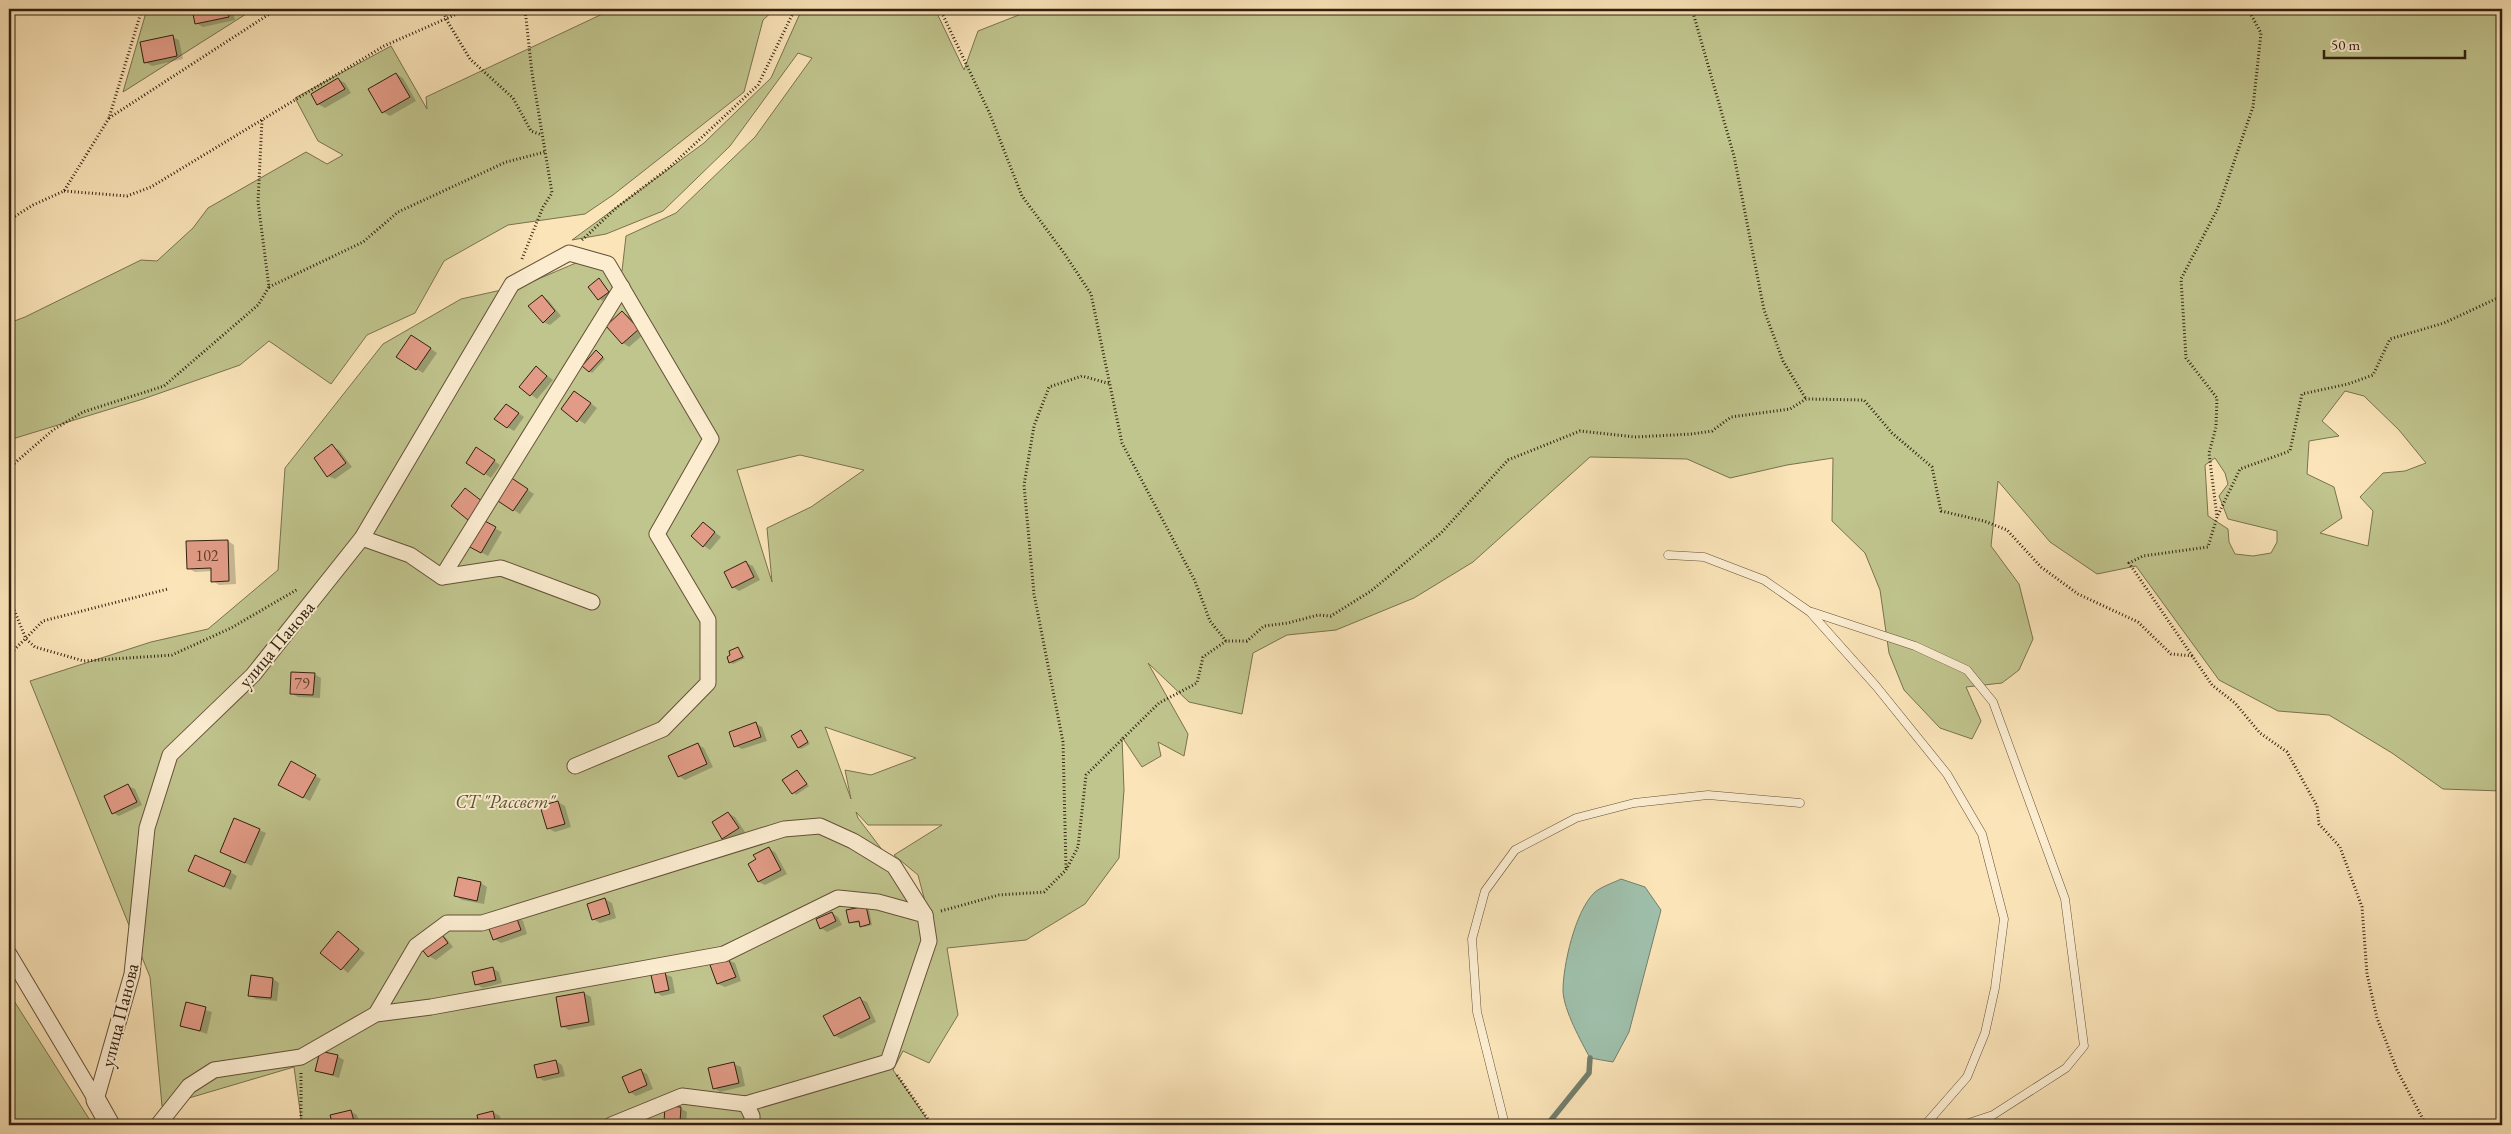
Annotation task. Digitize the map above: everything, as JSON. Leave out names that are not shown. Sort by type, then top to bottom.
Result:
[{"type":"street","points":[[512,284],[569,253],[608,264],[711,439],[657,534],[708,620],[708,683],[663,729],[576,766]]},
{"type":"street","name":"улица Панова","points":[[96,1100],[132,974],[147,828],[170,755],[253,675],[362,538],[512,284]]},
{"type":"street","points":[[442,576],[622,287]]},
{"type":"street","points":[[362,538],[410,555],[442,576],[501,568],[592,602]]},
{"type":"street","points":[[376,1014],[416,946],[447,923],[482,922],[784,829],[820,826],[853,841],[894,866],[925,915],[929,941],[888,1062],[746,1104],[682,1096],[611,1125]]},
{"type":"street","points":[[158,1125],[189,1086],[214,1070],[301,1057],[376,1014],[431,1007],[724,954],[838,898],[878,902],[925,915]]},
{"type":"street","points":[[9,954],[110,1125]]},
{"type":"street","points":[[746,1104],[752,1116],[752,1125]]},
{"type":"lane","points":[[1668,555],[1704,557],[1764,580],[1810,612],[1876,686],[1946,774],[1982,834],[2004,919],[1995,988],[1985,1033],[1966,1077],[1925,1125]]},
{"type":"lane","points":[[1810,612],[1915,646],[1967,670],[1994,702],[2065,899],[2084,1046],[2066,1068],[1993,1115],[1963,1125]]},
{"type":"lane","points":[[1505,1125],[1477,1012],[1472,939],[1485,891],[1515,850],[1576,818],[1634,803],[1708,795],[1800,803]]},
{"type":"path","points":[[64,191],[109,118],[142,9]]},
{"type":"path","points":[[109,118],[277,9]]},
{"type":"path","points":[[443,9],[446,19],[470,59],[513,98],[531,131],[542,135]]},
{"type":"path","points":[[10,222],[32,205],[64,191],[127,196],[151,187],[384,46],[468,9]]},
{"type":"path","points":[[512,284],[543,207],[552,193],[528,41],[525,9]]},
{"type":"path","points":[[569,253],[616,208],[670,167],[758,85],[794,9]]},
{"type":"path","points":[[940,9],[989,112],[1022,196],[1064,253],[1091,294],[1122,444],[1195,581],[1210,621],[1226,641]]},
{"type":"path","points":[[1692,9],[1734,156],[1764,310],[1783,361],[1806,399]]},
{"type":"path","points":[[2217,517],[2209,453],[2216,427],[2217,398],[2186,358],[2181,279],[2218,208],[2253,107],[2261,33],[2248,9]]},
{"type":"path","points":[[262,120],[258,202],[269,287]]},
{"type":"path","points":[[9,468],[53,430],[83,412],[164,386],[258,305],[269,287],[363,242],[406,208],[506,162],[545,152]]},
{"type":"path","points":[[2426,1125],[2397,1070],[2377,1018],[2367,974],[2362,908],[2340,847],[2319,824],[2317,806],[2287,752],[2260,733],[2235,703],[2212,684],[2129,563],[2143,556],[2208,547],[2217,517],[2240,469],[2290,452],[2302,394],[2348,384],[2373,375],[2390,339],[2444,323],[2502,296]]},
{"type":"path","points":[[1066,870],[1063,742],[1034,594],[1024,485],[1034,426],[1049,388],[1082,376],[1110,384]]},
{"type":"path","points":[[925,915],[999,896],[1044,892],[1066,870],[1078,847],[1086,775],[1159,703],[1197,683],[1203,657],[1226,641],[1247,641],[1264,626],[1288,623],[1318,614],[1331,616],[1371,591],[1441,533],[1508,460],[1580,431],[1635,437],[1705,432],[1712,431],[1731,417],[1790,408],[1806,399],[1864,400],[1892,433],[1932,467],[1941,511],[1984,521],[2007,530],[2041,567],[2078,594],[2138,622],[2171,654],[2193,656]]},
{"type":"path","points":[[9,597],[26,639],[35,647],[84,661],[172,655],[231,628],[302,587]]},
{"type":"path","points":[[9,655],[43,621],[168,589]]},
{"type":"path","points":[[301,1057],[301,1125]]},
{"type":"path","points":[[888,1062],[932,1125]]},
{"type":"green space","points":[[147,9],[254,9],[123,92]]},
{"type":"green space","points":[[613,9],[775,9],[763,20],[744,92],[613,195],[585,214],[508,225],[444,261],[415,313],[367,335],[331,384],[269,341],[240,365],[143,399],[9,440],[9,323],[141,260],[157,261],[193,228],[208,208],[306,152],[327,164],[343,155],[318,141],[295,98],[391,46],[427,109],[426,97]]},
{"type":"green space","name":"СТ \"Рассвет\"","points":[[802,9],[935,9],[964,70],[978,31],[1034,9],[2502,9],[2502,791],[2443,789],[2392,753],[2329,715],[2278,711],[2219,680],[2136,566],[2097,574],[2050,542],[1998,481],[1991,546],[2019,584],[2033,639],[2019,670],[2002,683],[1966,687],[1981,721],[1972,739],[1940,728],[1904,690],[1889,653],[1880,590],[1865,553],[1832,521],[1833,458],[1787,465],[1730,478],[1687,459],[1590,457],[1473,562],[1414,598],[1336,630],[1287,635],[1253,653],[1242,714],[1189,702],[1148,663],[1188,734],[1184,756],[1158,742],[1161,756],[1142,767],[1122,737],[1124,790],[1119,858],[1085,904],[1026,940],[947,948],[958,1015],[929,1063],[903,1051],[893,1070],[931,1125],[302,1125],[294,1067],[162,1106],[150,977],[30,681],[151,642],[208,629],[278,570],[285,468],[383,344],[461,299],[524,285],[583,260],[622,271],[626,236],[676,213],[755,137],[812,58],[798,53],[730,146],[663,211],[606,234],[572,240],[704,143],[771,78]],"holes":[[[2345,391],[2364,396],[2399,430],[2426,463],[2405,471],[2383,473],[2360,497],[2373,511],[2368,546],[2320,533],[2342,518],[2334,487],[2307,474],[2309,441],[2339,436],[2322,421]],[[800,455],[864,470],[811,507],[767,528],[772,582],[737,470]],[[2215,458],[2225,473],[2228,484],[2219,496],[2228,519],[2277,531],[2277,542],[2271,553],[2253,556],[2235,554],[2229,542],[2228,529],[2208,516],[2205,465]],[[825,727],[916,758],[871,775],[845,770],[851,799]],[[856,812],[868,825],[942,825],[894,855],[918,875],[927,909],[858,818]]]},
{"type":"green space","points":[[9,993],[93,1125],[9,1125]]},
{"type":"shaded area","points":[[1621,879],[1645,887],[1661,910],[1629,1032],[1613,1062],[1590,1058],[1566,1008],[1563,991],[1565,967],[1571,939],[1581,913],[1594,893]]},
{"type":"building","points":[[192,9],[227,9],[229,17],[195,24]]},
{"type":"building","points":[[173,35],[177,56],[144,63],[140,42]]},
{"type":"building","points":[[396,73],[410,97],[382,113],[368,89]]},
{"type":"building","points":[[338,78],[345,89],[317,105],[311,94]]},
{"type":"building","points":[[599,278],[609,292],[598,300],[588,287]]},
{"type":"building","points":[[542,295],[555,311],[543,323],[528,306]]},
{"type":"building","points":[[622,311],[639,329],[622,344],[606,326]]},
{"type":"building","points":[[411,335],[431,348],[416,370],[396,357]]},
{"type":"building","points":[[596,350],[603,357],[589,372],[582,366]]},
{"type":"building","points":[[536,366],[547,376],[530,396],[519,387]]},
{"type":"building","points":[[574,391],[591,403],[577,422],[561,409]]},
{"type":"building","points":[[506,404],[519,413],[507,428],[494,419]]},
{"type":"building","points":[[332,444],[346,463],[327,477],[314,458]]},
{"type":"building","points":[[476,447],[495,460],[484,475],[466,463]]},
{"type":"building","points":[[510,477],[528,489],[513,511],[495,499]]},
{"type":"building","points":[[465,488],[483,502],[468,520],[451,506]]},
{"type":"building","points":[[483,520],[496,527],[481,553],[468,546]]},
{"type":"building","points":[[703,522],[715,532],[703,547],[691,536]]},
{"type":"building","points":[[228,540],[229,581],[211,582],[211,568],[187,569],[186,541]]},
{"type":"building","points":[[746,561],[754,577],[732,588],[724,572]]},
{"type":"building","points":[[738,647],[743,657],[729,663],[727,657],[730,655],[729,651]]},
{"type":"building","points":[[291,672],[315,673],[313,695],[290,694]]},
{"type":"building","points":[[756,722],[761,737],[734,747],[729,732]]},
{"type":"building","points":[[801,730],[808,742],[798,748],[791,736]]},
{"type":"building","points":[[698,743],[707,764],[678,777],[668,756]]},
{"type":"building","points":[[291,761],[316,775],[303,798],[278,785]]},
{"type":"building","points":[[797,770],[807,784],[792,794],[782,780]]},
{"type":"building","points":[[128,784],[137,802],[112,814],[104,796]]},
{"type":"building","points":[[558,801],[565,824],[547,829],[540,806]]},
{"type":"building","points":[[728,812],[739,828],[722,839],[712,822]]},
{"type":"building","points":[[234,818],[260,829],[245,863],[220,852]]},
{"type":"building","points":[[769,847],[781,870],[758,882],[748,864],[756,859],[753,855]]},
{"type":"building","points":[[195,855],[231,871],[224,887],[188,871]]},
{"type":"building","points":[[458,877],[481,882],[477,901],[454,896]]},
{"type":"building","points":[[605,898],[610,914],[592,920],[587,904]]},
{"type":"building","points":[[866,906],[870,924],[860,927],[859,921],[849,923],[846,910]]},
{"type":"building","points":[[832,912],[836,921],[820,929],[816,919]]},
{"type":"building","points":[[516,916],[521,930],[493,940],[488,926]]},
{"type":"building","points":[[338,931],[359,949],[341,970],[320,953]]},
{"type":"building","points":[[440,932],[448,943],[428,957],[420,947]]},
{"type":"building","points":[[728,958],[736,977],[717,984],[710,965]]},
{"type":"building","points":[[493,967],[496,980],[475,985],[472,972]]},
{"type":"building","points":[[665,972],[669,990],[655,993],[651,975]]},
{"type":"building","points":[[251,975],[273,978],[271,998],[248,996]]},
{"type":"building","points":[[584,992],[589,1022],[561,1027],[556,997]]},
{"type":"building","points":[[860,997],[870,1018],[834,1036],[823,1016]]},
{"type":"building","points":[[186,1002],[206,1007],[200,1031],[180,1026]]},
{"type":"building","points":[[320,1051],[338,1055],[333,1075],[315,1071]]},
{"type":"building","points":[[556,1060],[559,1073],[537,1078],[534,1065]]},
{"type":"building","points":[[734,1062],[739,1083],[713,1089],[708,1068]]},
{"type":"building","points":[[641,1069],[647,1085],[629,1093],[622,1077]]},
{"type":"building","points":[[665,1106],[681,1107],[680,1122],[664,1122]]},
{"type":"building","points":[[351,1110],[355,1125],[333,1125],[330,1115]]},
{"type":"building","points":[[493,1111],[496,1125],[479,1125],[477,1115]]},
{"type":"waterway","points":[[1547,1125],[1589,1073],[1590,1058]]}]
